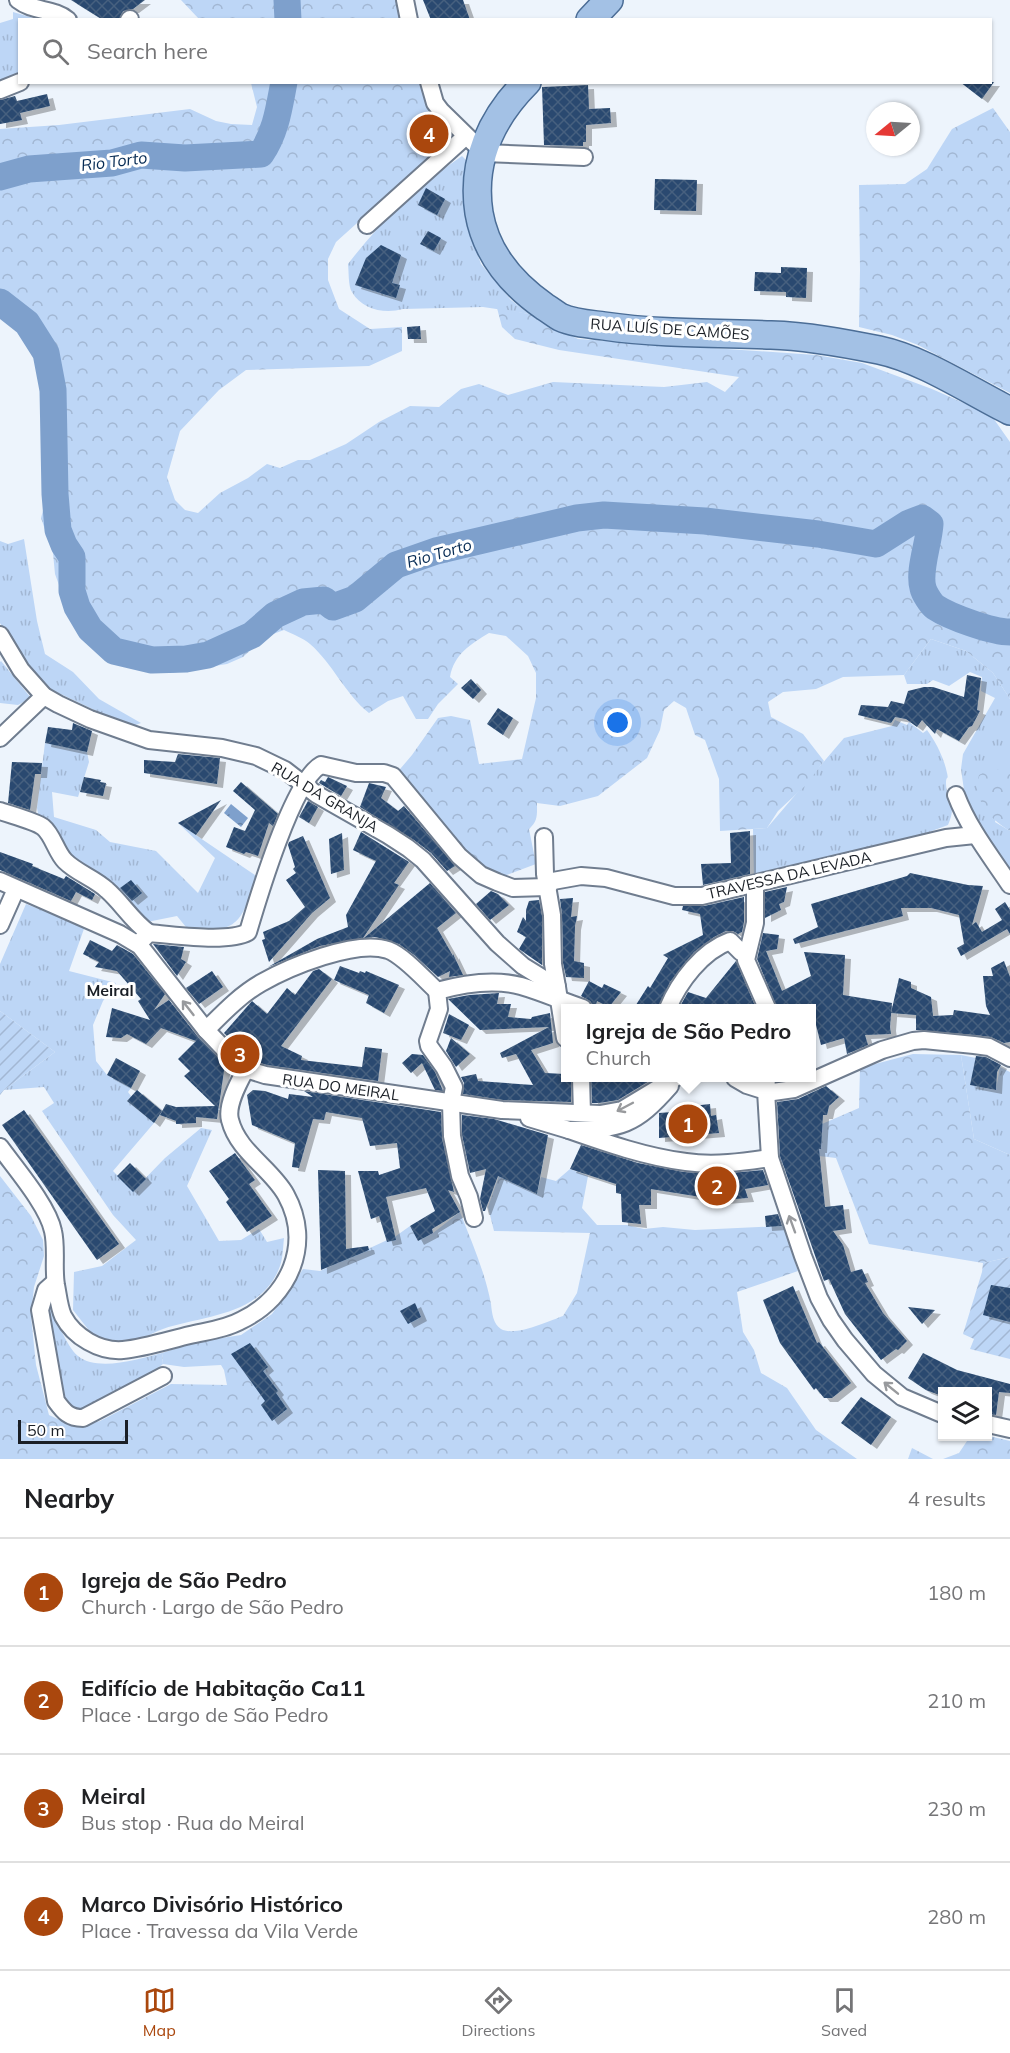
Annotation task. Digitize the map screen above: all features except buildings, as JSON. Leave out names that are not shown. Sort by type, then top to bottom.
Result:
[{"type":"main road","points":[[592,18],[609,0]]},
{"type":"main road","name":"RUA LUÍS DE CAMÕES","points":[[525,84],[507,104],[491,129],[475,144],[479,173],[478,202],[488,245],[504,271],[531,297],[559,317],[578,322],[646,330],[773,335],[882,351],[919,364],[1010,411]]},
{"type":"street","points":[[18,0],[30,8],[62,15],[66,18]]},
{"type":"street","points":[[405,0],[409,18]]},
{"type":"street","points":[[0,90],[18,83]]},
{"type":"street","points":[[430,84],[435,104],[475,144],[584,157]]},
{"type":"street","points":[[367,225],[475,144]]},
{"type":"street","name":"RUA DA GRANJA","points":[[0,635],[21,670],[44,696],[90,718],[149,740],[222,748],[256,756],[285,770],[316,794],[408,848],[423,860],[497,943],[557,994],[576,1004]]},
{"type":"street","points":[[0,738],[44,696]]},
{"type":"street","name":"TRAVESSA DA LEVADA","points":[[304,784],[314,769],[321,765],[357,773],[384,773],[393,776],[459,856],[481,875],[513,888],[547,887],[553,881],[581,876],[606,878],[674,896],[702,896],[946,838],[975,835]]},
{"type":"street","points":[[0,811],[28,822],[35,822],[45,828],[64,860],[106,889],[139,926],[143,938],[219,937],[248,932],[260,890],[280,837],[304,784]]},
{"type":"street","points":[[956,795],[975,835],[1010,885]]},
{"type":"street","points":[[544,837],[547,887],[552,915],[553,964],[561,1016]]},
{"type":"street","name":"RUA DO MEIRAL","points":[[0,881],[120,934],[143,938],[206,1030],[246,1069],[265,1075],[502,1110],[582,1113],[611,1113],[622,1110],[668,1082]]},
{"type":"street","points":[[755,884],[755,923],[746,960],[765,1004]]},
{"type":"street","points":[[0,925],[16,889]]},
{"type":"street","points":[[670,1004],[685,978],[710,953],[730,941],[741,952],[746,953]]},
{"type":"street","points":[[206,1030],[234,1003],[262,983],[303,964],[336,952],[367,948],[387,950],[401,959],[437,991],[439,1009],[428,1041],[454,1087],[451,1103],[452,1136],[457,1162],[474,1218]]},
{"type":"street","points":[[437,991],[459,986],[492,984],[518,985],[557,994]]},
{"type":"street","points":[[816,1079],[882,1050],[913,1041],[949,1042],[989,1047],[1010,1046]]},
{"type":"street","points":[[989,1047],[1010,1058]]},
{"type":"street","points":[[0,1147],[40,1203],[53,1230],[55,1282],[63,1315],[71,1328],[84,1340],[102,1347],[122,1350],[221,1328],[241,1321],[261,1309],[282,1288],[293,1267],[297,1243],[295,1218],[286,1196],[274,1178],[238,1139],[229,1118],[233,1093],[246,1069]]},
{"type":"street","points":[[581,1082],[582,1113]]},
{"type":"street","points":[[568,1130],[601,1129],[625,1124],[651,1107],[672,1082]]},
{"type":"street","points":[[742,1082],[747,1085],[767,1084]]},
{"type":"street","points":[[767,1084],[774,1092],[794,1089],[810,1082]]},
{"type":"street","points":[[767,1084],[770,1158],[819,1298],[845,1340],[873,1374],[902,1397],[938,1412]]},
{"type":"street","name":"RUA DO MEIRAL","points":[[502,1110],[608,1143],[686,1162],[742,1162],[770,1158]]},
{"type":"street","points":[[55,1282],[46,1290],[40,1310],[56,1401],[65,1413],[74,1418],[83,1419],[163,1376]]},
{"type":"street","points":[[992,1425],[1010,1429]]},
{"type":"green space","points":[[181,0],[397,0],[401,18],[198,18]]},
{"type":"green space","points":[[13,12],[34,18],[18,18],[18,77],[0,85],[0,23],[13,19]]},
{"type":"green space","points":[[251,84],[419,84],[433,112],[456,134],[336,242],[328,259],[328,280],[339,309],[370,329],[402,327],[402,351],[369,366],[246,370],[219,390],[180,431],[167,477],[175,500],[185,510],[198,513],[220,493],[248,478],[267,464],[280,468],[298,460],[310,460],[346,444],[379,422],[410,406],[439,407],[461,389],[479,384],[508,395],[553,382],[664,387],[707,382],[725,392],[739,377],[559,350],[515,339],[502,327],[497,308],[529,314],[578,339],[816,355],[862,363],[932,389],[991,415],[1010,442],[1010,699],[993,673],[966,651],[931,639],[904,675],[843,677],[816,689],[783,692],[768,702],[771,717],[803,734],[824,761],[806,785],[778,811],[767,828],[720,831],[719,779],[705,740],[695,735],[686,708],[674,701],[664,710],[660,730],[647,758],[598,796],[560,806],[537,803],[537,814],[529,829],[536,864],[501,877],[473,861],[395,775],[438,718],[451,716],[470,720],[479,764],[522,759],[536,698],[536,673],[528,656],[506,636],[489,633],[464,650],[455,662],[450,677],[458,684],[438,704],[428,719],[416,719],[403,696],[388,701],[369,713],[310,644],[284,630],[265,637],[243,657],[227,664],[172,673],[137,669],[106,655],[92,645],[73,624],[55,574],[53,553],[41,518],[47,495],[47,471],[37,360],[30,339],[15,319],[0,310],[0,129],[59,125],[190,109],[216,121],[252,125],[257,107]]},
{"type":"green space","points":[[993,108],[1010,132],[1010,393],[918,345],[892,335],[859,327],[859,185],[905,184],[927,169],[952,129]]},
{"type":"green space","points":[[462,156],[466,160],[465,219],[481,264],[511,300],[529,314],[483,307],[382,311],[368,307],[356,298],[351,289],[348,264],[373,233],[401,205]]},
{"type":"green space","points":[[24,539],[37,621],[45,654],[73,672],[99,699],[141,723],[130,727],[48,688],[16,653],[0,623],[0,541],[8,544]]},
{"type":"green space","points":[[931,639],[966,651],[993,673],[1010,699],[1010,772],[995,822],[1010,831],[1010,869],[971,811],[964,790],[961,769],[963,754],[995,698],[981,691],[982,677],[970,672],[949,686],[933,680],[927,684],[907,684],[904,675]]},
{"type":"green space","points":[[0,662],[31,698],[18,705],[0,703]]},
{"type":"green space","points":[[895,720],[907,725],[909,722],[923,733],[927,730],[934,740],[948,777],[946,789],[952,811],[948,825],[910,839],[754,879],[753,829],[767,828],[844,738],[892,726]]},
{"type":"green space","points":[[45,743],[87,752],[89,762],[78,797],[52,792],[54,817],[96,830],[110,842],[156,851],[198,893],[215,858],[178,823],[258,877],[237,921],[220,929],[190,932],[177,916],[142,923],[70,858],[39,819],[37,808]]},
{"type":"green space","points":[[992,768],[1010,772],[1010,831],[990,815],[980,801],[979,775]]},
{"type":"green space","points":[[26,904],[85,926],[69,971],[116,983],[103,1001],[93,1025],[96,1061],[107,1075],[131,1088],[128,1092],[131,1096],[127,1101],[154,1123],[113,1171],[133,1191],[165,1158],[201,1128],[212,1130],[187,1186],[219,1241],[241,1240],[259,1229],[267,1242],[284,1238],[281,1263],[272,1282],[260,1295],[246,1304],[214,1316],[163,1329],[122,1350],[91,1333],[73,1310],[74,1272],[102,1266],[136,1240],[113,1215],[42,1111],[54,1103],[44,1087],[4,1090],[55,1052],[0,1011],[0,964]]},
{"type":"green space","points":[[0,1011],[55,1052],[0,1095]]},
{"type":"green space","points":[[913,1054],[961,1055],[974,1139],[1010,1155],[1010,1257],[983,1263],[869,1244],[836,1158],[819,1156],[773,1165],[774,1149],[821,1149],[822,1124],[859,1108],[860,1068]]},
{"type":"green space","points":[[961,1055],[976,1058],[970,1085],[996,1090],[1000,1067],[1010,1072],[1010,1155],[974,1139]]},
{"type":"green space","points":[[570,1169],[588,1176],[582,1208],[597,1225],[695,1230],[783,1226],[798,1271],[737,1292],[743,1332],[754,1350],[761,1373],[787,1388],[816,1430],[857,1459],[0,1459],[0,1176],[31,1216],[43,1240],[44,1256],[34,1287],[31,1316],[36,1365],[49,1415],[75,1427],[100,1421],[171,1384],[227,1385],[221,1365],[184,1367],[163,1364],[162,1353],[196,1342],[241,1335],[272,1314],[303,1269],[320,1271],[396,1236],[410,1226],[418,1241],[433,1233],[460,1212],[482,1269],[493,1318],[498,1327],[507,1331],[523,1330],[563,1316],[577,1293],[590,1233],[494,1231],[488,1207],[499,1176],[537,1194],[541,1177],[556,1181]]},
{"type":"green space","points":[[1010,1257],[1010,1359],[970,1349],[974,1339],[963,1334],[983,1263]]},
{"type":"green space","points":[[49,1301],[69,1345],[78,1356],[86,1361],[119,1363],[162,1353],[163,1364],[144,1379],[83,1412],[71,1408],[64,1401],[46,1314]]},
{"type":"green space","points":[[992,1437],[1010,1441],[1010,1459],[943,1459],[959,1453],[967,1441],[992,1441]]},
{"type":"green space","points":[[912,1448],[933,1459],[908,1459]]},
{"type":"water","points":[[231,804],[248,818],[241,827],[224,813]]},
{"type":"waterway","name":"Rio Torto","points":[[287,0],[288,18]]},
{"type":"waterway","name":"Rio Torto","points":[[0,177],[29,169],[112,163],[141,155],[185,158],[261,154],[274,128],[284,84]]},
{"type":"waterway","name":"Rio Torto","points":[[0,302],[27,323],[46,353],[53,390],[58,530],[72,557],[72,591],[77,607],[90,629],[114,651],[152,660],[186,659],[208,655],[252,635],[275,615],[303,602],[324,600],[333,607],[355,599],[396,565],[436,551],[577,518],[604,515],[705,521],[818,534],[876,544],[909,523],[922,518],[930,524],[923,565],[923,588],[935,607],[971,623],[993,630],[1010,632]]},
{"type":"place","name":"Marco Divisório Histórico","points":[[429,134]]},
{"type":"place","name":"Meiral","points":[[240,1054]]},
{"type":"place","name":"Igreja de São Pedro","points":[[688,1124]]},
{"type":"place","name":"Edifício de Habitação Ca11","points":[[717,1186]]},
{"type":"district","name":"Meiral","points":[[110,990]]}]
